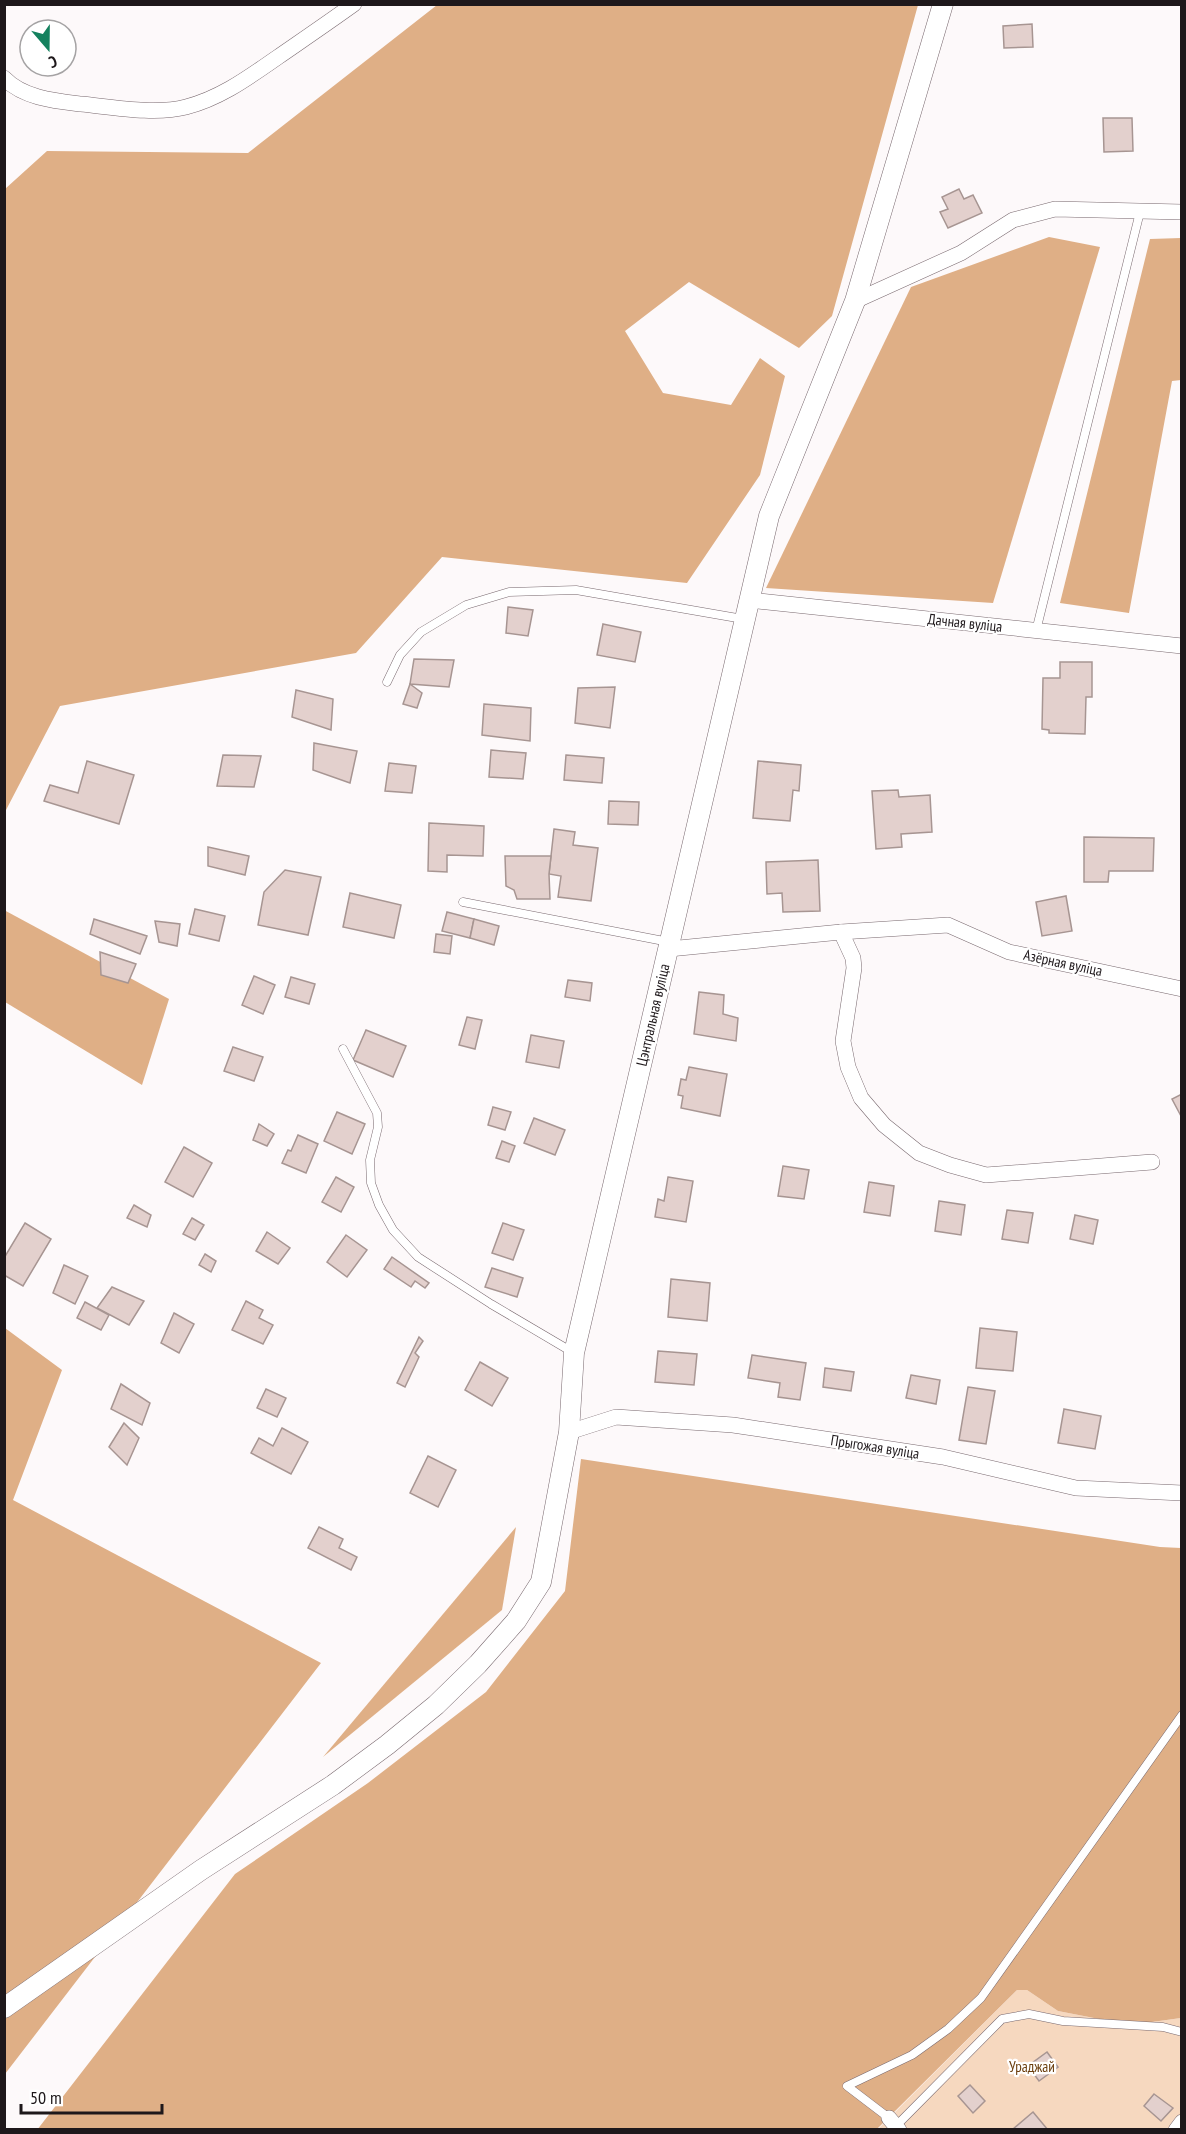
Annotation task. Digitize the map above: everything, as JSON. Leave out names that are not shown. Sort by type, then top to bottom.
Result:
[{"type":"street","points":[[7,87],[54,101],[116,108],[165,110],[185,107],[217,97],[240,84],[354,4]]},
{"type":"street","name":"Цэнтральная вуліца","points":[[4,2008],[201,1870],[333,1785],[387,1745],[436,1705],[478,1664],[516,1621],[541,1582],[569,1432],[574,1353],[769,516],[855,301],[943,4]]},
{"type":"street","points":[[855,301],[961,253],[1013,220],[1055,209],[1182,212]]},
{"type":"street","name":"Дачная вуліца","points":[[749,600],[1182,646]]},
{"type":"street","name":"Азёрная вуліца","points":[[841,932],[948,925],[1009,952],[1182,990]]},
{"type":"street","points":[[669,946],[841,932],[853,958],[854,968],[843,1041],[848,1067],[861,1098],[884,1125],[919,1153],[986,1175],[1152,1162]]},
{"type":"street","name":"Прыгожая вуліца","points":[[569,1432],[616,1417],[733,1425],[943,1457],[1076,1488],[1182,1493]]},
{"type":"street","points":[[1176,2130],[1182,2122]]},
{"type":"lane","points":[[1036,630],[1140,212]]},
{"type":"lane","points":[[387,682],[400,655],[421,632],[466,605],[509,592],[576,590],[744,620]]},
{"type":"lane","points":[[463,902],[669,946]]},
{"type":"lane","points":[[343,1049],[377,1113],[378,1127],[370,1160],[371,1183],[379,1205],[393,1230],[418,1257],[574,1353]]},
{"type":"lane","points":[[1182,1716],[981,1998],[948,2029],[912,2055],[847,2086],[894,2126],[1002,2019],[1029,2014],[1063,2021],[1163,2027],[1182,2032]]},
{"type":"green space","name":"Ураджай","points":[[1017,1990],[1027,1990],[1058,2011],[1130,2025],[1181,2018],[1181,2129],[877,2130]]},
{"type":"shaded area","points":[[437,5],[918,5],[832,316],[799,348],[689,282],[625,331],[663,393],[731,405],[760,358],[785,376],[760,475],[687,583],[442,557],[356,653],[60,706],[5,812],[5,189],[47,151],[248,153]]},
{"type":"shaded area","points":[[1049,237],[1100,247],[993,603],[766,588],[911,287]]},
{"type":"shaded area","points":[[1181,238],[1181,380],[1172,381],[1129,613],[1060,603],[1150,239]]},
{"type":"shaded area","points":[[4,910],[169,999],[142,1085],[5,1002]]},
{"type":"shaded area","points":[[5,1328],[62,1370],[13,1500],[321,1663],[5,2074]]},
{"type":"shaded area","points":[[581,1459],[1160,1547],[1181,1548],[1181,2018],[1130,2025],[1058,2011],[1027,1990],[1017,1990],[877,2129],[37,2130],[235,1874],[368,1783],[486,1692],[565,1591]]},
{"type":"shaded area","points":[[516,1527],[502,1610],[323,1757]]},
{"type":"building","points":[[1032,24],[1033,47],[1004,48],[1003,26]]},
{"type":"building","points":[[1103,118],[1132,118],[1133,151],[1104,152]]},
{"type":"building","points":[[959,189],[964,199],[973,195],[982,213],[948,228],[940,212],[948,209],[942,197]]},
{"type":"building","points":[[508,607],[533,610],[528,636],[506,633]]},
{"type":"building","points":[[603,624],[641,632],[635,662],[597,655]]},
{"type":"building","points":[[414,659],[454,660],[449,687],[410,684]]},
{"type":"building","points":[[1060,662],[1092,662],[1092,697],[1086,697],[1085,734],[1049,733],[1049,730],[1042,729],[1043,678],[1060,678]]},
{"type":"building","points":[[410,684],[422,693],[417,708],[403,704]]},
{"type":"building","points":[[615,687],[610,728],[575,723],[578,688]]},
{"type":"building","points":[[296,690],[333,699],[331,730],[292,717]]},
{"type":"building","points":[[484,704],[531,708],[530,741],[482,735]]},
{"type":"building","points":[[314,743],[357,751],[350,783],[313,770]]},
{"type":"building","points":[[491,750],[526,753],[523,779],[489,777]]},
{"type":"building","points":[[223,755],[261,756],[254,787],[217,786]]},
{"type":"building","points":[[566,755],[604,758],[602,783],[564,780]]},
{"type":"building","points":[[87,761],[134,775],[119,824],[44,801],[50,785],[78,793]]},
{"type":"building","points":[[758,761],[801,765],[799,791],[793,790],[790,821],[753,818]]},
{"type":"building","points":[[389,763],[416,766],[412,793],[385,791]]},
{"type":"building","points":[[898,790],[899,797],[930,795],[932,832],[901,834],[902,847],[876,849],[872,791]]},
{"type":"building","points":[[609,801],[639,802],[638,825],[608,824]]},
{"type":"building","points":[[429,823],[484,826],[483,856],[447,855],[447,872],[428,871]]},
{"type":"building","points":[[554,829],[575,832],[573,845],[598,848],[591,901],[558,897],[561,876],[549,874]]},
{"type":"building","points":[[1084,837],[1154,838],[1153,871],[1109,871],[1108,882],[1084,882]]},
{"type":"building","points":[[208,847],[249,856],[245,875],[208,866]]},
{"type":"building","points":[[505,856],[551,856],[550,899],[517,899],[514,890],[506,886]]},
{"type":"building","points":[[818,860],[820,911],[783,912],[782,893],[767,894],[766,862]]},
{"type":"building","points":[[285,870],[321,877],[308,935],[258,925],[264,892]]},
{"type":"building","points":[[350,893],[401,905],[394,938],[343,927]]},
{"type":"building","points":[[1066,896],[1072,931],[1042,936],[1036,902]]},
{"type":"building","points":[[195,909],[225,916],[219,941],[189,934]]},
{"type":"building","points":[[447,912],[474,919],[470,938],[442,931]]},
{"type":"building","points":[[94,919],[147,936],[140,954],[90,934]]},
{"type":"building","points":[[474,919],[499,926],[494,945],[470,938]]},
{"type":"building","points":[[155,921],[180,924],[177,946],[159,942]]},
{"type":"building","points":[[436,934],[452,936],[450,954],[434,952]]},
{"type":"building","points":[[100,952],[136,964],[128,983],[101,975]]},
{"type":"building","points":[[254,976],[275,985],[263,1014],[242,1005]]},
{"type":"building","points":[[291,977],[315,984],[309,1004],[285,997]]},
{"type":"building","points":[[568,980],[592,983],[590,1001],[565,997]]},
{"type":"building","points":[[699,992],[724,995],[723,1014],[738,1018],[736,1041],[694,1034]]},
{"type":"building","points":[[467,1017],[482,1020],[475,1049],[459,1045]]},
{"type":"building","points":[[366,1030],[406,1046],[393,1077],[353,1060]]},
{"type":"building","points":[[531,1035],[564,1041],[559,1068],[526,1062]]},
{"type":"building","points":[[233,1047],[263,1057],[254,1081],[224,1071]]},
{"type":"building","points":[[689,1067],[727,1074],[720,1116],[681,1108],[683,1096],[678,1095],[681,1079],[686,1080]]},
{"type":"building","points":[[1182,1094],[1182,1118],[1172,1099]]},
{"type":"building","points":[[493,1107],[511,1112],[505,1130],[488,1125]]},
{"type":"building","points":[[337,1112],[365,1124],[352,1154],[324,1141]]},
{"type":"building","points":[[534,1118],[565,1130],[555,1155],[524,1143]]},
{"type":"building","points":[[259,1124],[274,1134],[267,1146],[253,1140]]},
{"type":"building","points":[[298,1135],[318,1144],[306,1173],[282,1163],[288,1150],[291,1151]]},
{"type":"building","points":[[502,1141],[515,1146],[509,1162],[496,1158]]},
{"type":"building","points":[[184,1147],[212,1163],[193,1197],[165,1182]]},
{"type":"building","points":[[783,1166],[809,1170],[804,1199],[778,1196]]},
{"type":"building","points":[[336,1177],[354,1187],[341,1212],[322,1202]]},
{"type":"building","points":[[668,1177],[693,1181],[686,1222],[655,1217],[658,1199],[664,1201]]},
{"type":"building","points":[[869,1182],[894,1186],[890,1216],[864,1212]]},
{"type":"building","points":[[939,1201],[965,1205],[961,1235],[935,1231]]},
{"type":"building","points":[[134,1205],[151,1215],[147,1227],[127,1218]]},
{"type":"building","points":[[1007,1210],[1033,1213],[1028,1243],[1002,1239]]},
{"type":"building","points":[[1075,1215],[1098,1220],[1093,1244],[1070,1239]]},
{"type":"building","points":[[192,1218],[204,1225],[195,1240],[183,1234]]},
{"type":"building","points":[[25,1223],[51,1239],[23,1286],[4,1275],[4,1258]]},
{"type":"building","points":[[503,1223],[524,1230],[513,1260],[492,1253]]},
{"type":"building","points":[[267,1232],[290,1248],[278,1264],[256,1251]]},
{"type":"building","points":[[346,1235],[367,1250],[347,1277],[327,1262]]},
{"type":"building","points":[[205,1254],[216,1261],[211,1272],[199,1265]]},
{"type":"building","points":[[392,1257],[429,1283],[425,1288],[415,1281],[411,1287],[384,1269]]},
{"type":"building","points":[[64,1265],[88,1276],[75,1304],[53,1293]]},
{"type":"building","points":[[492,1268],[523,1278],[517,1297],[485,1287]]},
{"type":"building","points":[[671,1279],[710,1283],[707,1321],[668,1317]]},
{"type":"building","points":[[112,1287],[144,1301],[129,1325],[97,1308]]},
{"type":"building","points":[[246,1301],[263,1310],[259,1318],[273,1325],[263,1344],[232,1330]]},
{"type":"building","points":[[85,1302],[109,1315],[101,1330],[77,1318]]},
{"type":"building","points":[[174,1313],[194,1324],[179,1353],[161,1343]]},
{"type":"building","points":[[980,1328],[1017,1332],[1013,1371],[976,1368]]},
{"type":"building","points":[[419,1337],[423,1341],[415,1353],[419,1357],[405,1387],[397,1383]]},
{"type":"building","points":[[658,1351],[697,1354],[694,1385],[655,1382]]},
{"type":"building","points":[[752,1355],[806,1363],[800,1400],[778,1397],[780,1383],[748,1378]]},
{"type":"building","points":[[480,1362],[508,1378],[492,1406],[465,1390]]},
{"type":"building","points":[[825,1368],[854,1372],[851,1391],[823,1387]]},
{"type":"building","points":[[911,1375],[940,1380],[936,1404],[906,1398]]},
{"type":"building","points":[[121,1384],[150,1403],[142,1425],[111,1409]]},
{"type":"building","points":[[968,1387],[995,1391],[986,1444],[959,1440]]},
{"type":"building","points":[[266,1389],[286,1398],[277,1417],[257,1408]]},
{"type":"building","points":[[1064,1409],[1101,1416],[1095,1449],[1058,1443]]},
{"type":"building","points":[[124,1423],[139,1438],[127,1465],[109,1447]]},
{"type":"building","points":[[282,1428],[308,1442],[291,1474],[251,1453],[259,1438],[273,1446]]},
{"type":"building","points":[[428,1456],[456,1470],[438,1507],[410,1493]]},
{"type":"building","points":[[319,1527],[343,1539],[339,1548],[357,1557],[351,1570],[308,1548]]},
{"type":"building","points":[[1047,2052],[1058,2067],[1039,2081],[1028,2066]]},
{"type":"building","points":[[970,2085],[985,2101],[973,2113],[958,2096]]},
{"type":"building","points":[[1154,2094],[1173,2108],[1161,2121],[1144,2106]]},
{"type":"building","points":[[1033,2112],[1048,2130],[1013,2129]]}]
